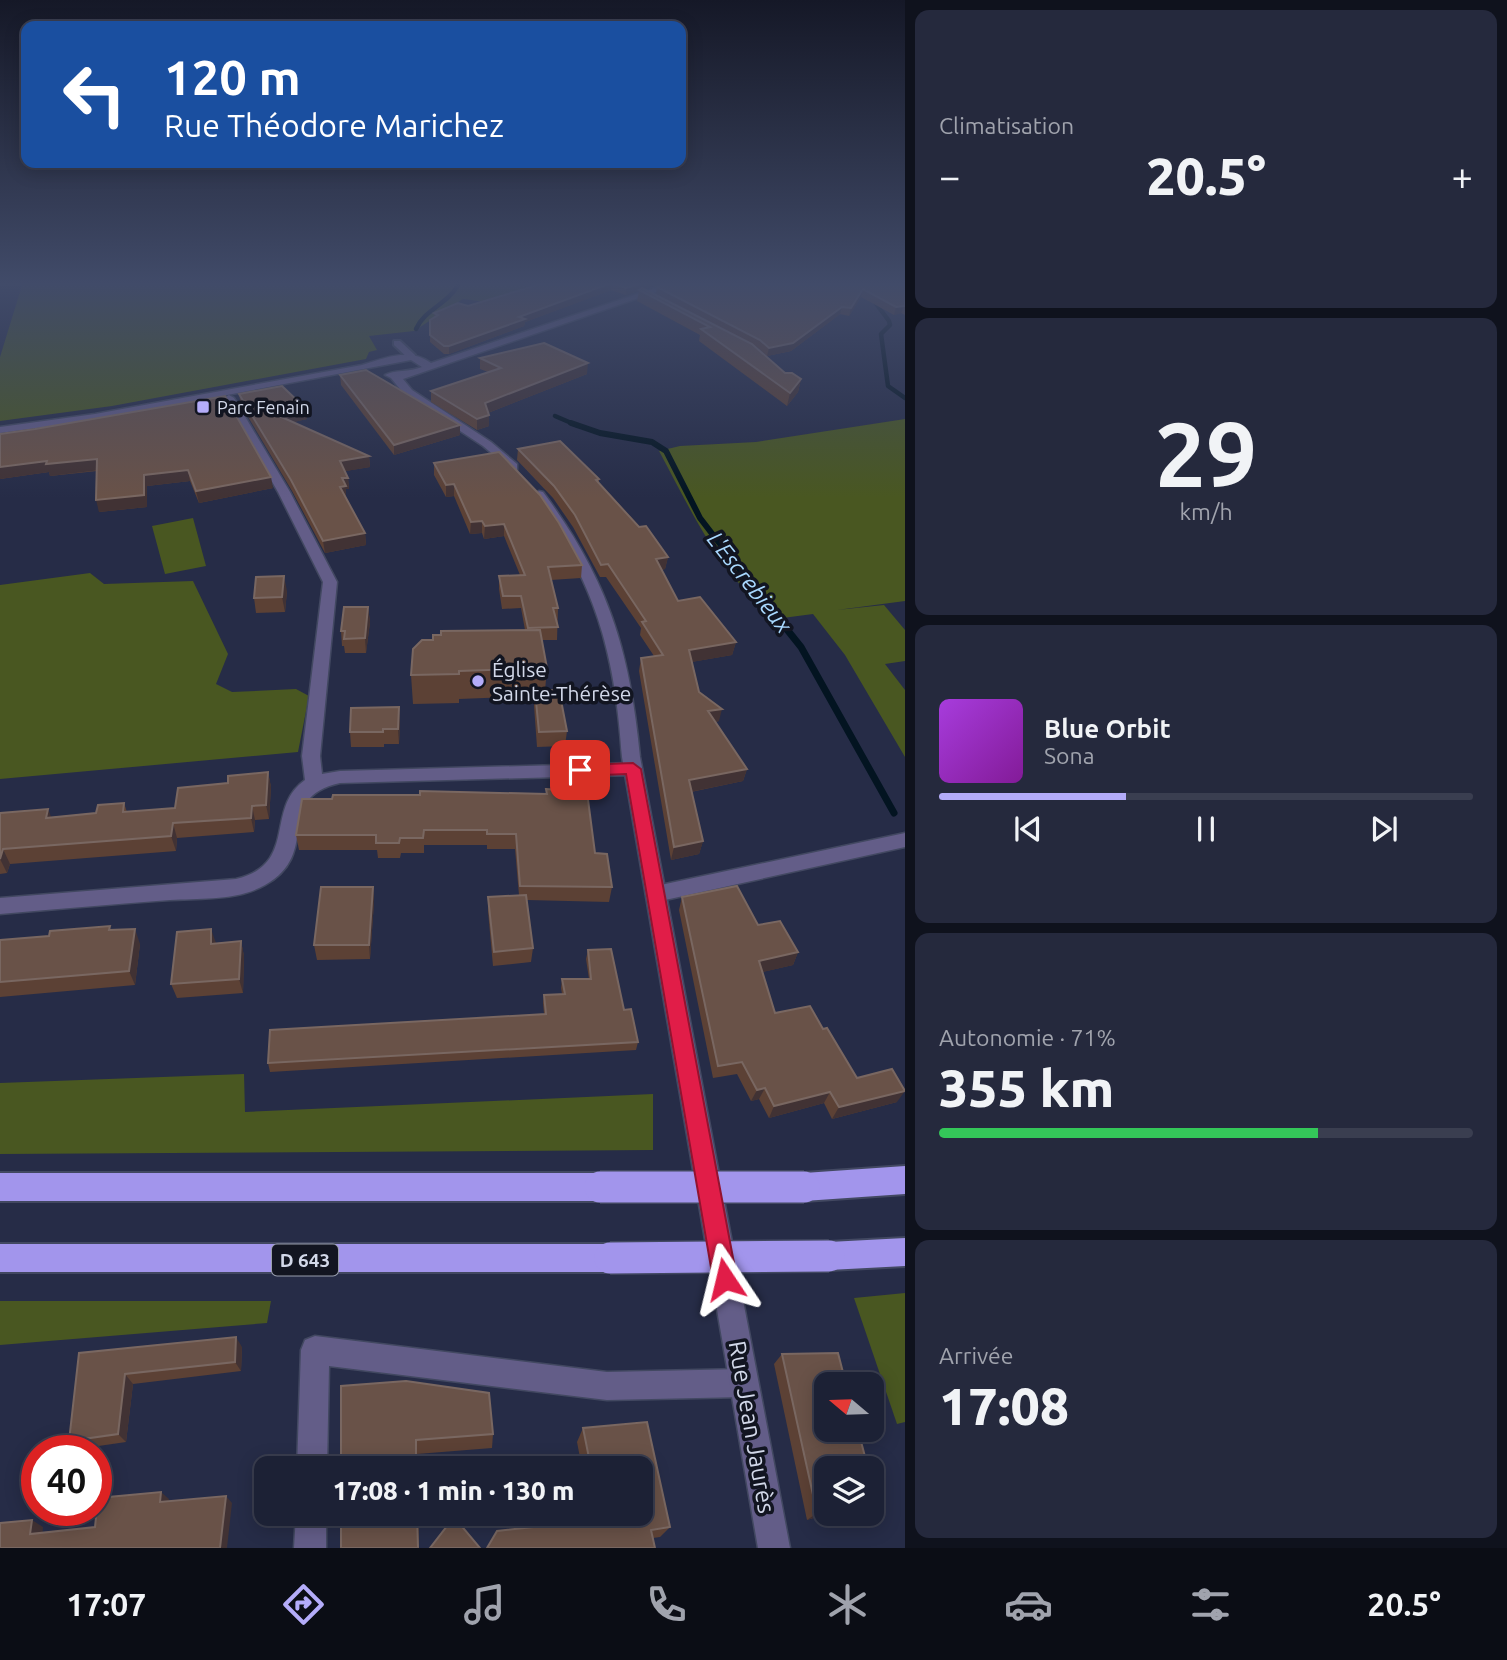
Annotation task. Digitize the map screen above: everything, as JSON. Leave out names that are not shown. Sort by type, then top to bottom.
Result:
[{"type":"highway","points":[[0,1187],[804,1187],[905,1180]]},
{"type":"highway","name":"D 643","points":[[0,1258],[610,1258],[829,1256],[905,1252]]},
{"type":"street","points":[[0,430],[95,417],[363,368],[385,361],[464,355]]},
{"type":"street","points":[[0,437],[100,423],[357,375],[392,376],[424,371],[464,355]]},
{"type":"street","points":[[415,358],[428,364],[412,384],[415,397]]},
{"type":"street","name":"Rue Jean Jaurès","points":[[385,361],[380,370],[392,376],[415,397],[487,444],[527,482],[569,537],[603,603],[625,692],[633,769],[775,1548]]},
{"type":"street","points":[[229,398],[284,492],[330,583],[311,756],[314,781]]},
{"type":"street","points":[[0,906],[218,888],[255,882],[270,874],[286,854],[294,802],[306,786],[314,781],[340,777],[633,769]]},
{"type":"street","points":[[656,894],[905,840]]},
{"type":"street","points":[[312,1456],[315,1350],[607,1385],[743,1382]]},
{"type":"street","points":[[310,1548],[311,1526]]},
{"type":"green space","points":[[1,354],[368,354],[366,359],[112,406],[0,421]]},
{"type":"green space","points":[[905,419],[905,601],[837,610],[884,605],[905,630],[905,661],[885,664],[905,690],[905,757],[845,655],[813,614],[775,619],[738,582],[696,520],[659,451],[680,446],[756,442]]},
{"type":"green space","points":[[193,518],[206,566],[165,574],[152,526]]},
{"type":"green space","points":[[90,573],[104,584],[193,581],[228,654],[216,684],[232,692],[296,689],[309,696],[298,752],[0,779],[0,585]]},
{"type":"green space","points":[[244,1074],[245,1112],[653,1094],[653,1150],[0,1154],[0,1083]]},
{"type":"green space","points":[[905,1293],[905,1422],[897,1424],[884,1386],[884,1372],[879,1372],[854,1298]]},
{"type":"green space","points":[[0,1301],[271,1301],[267,1323],[0,1345]]},
{"type":"building","points":[[496,354],[569,354],[588,363],[485,403],[489,415],[477,419],[431,391],[501,368],[480,358]]},
{"type":"building","points":[[736,354],[764,354],[785,373],[792,373],[801,379],[790,393]]},
{"type":"building","points":[[366,370],[460,425],[394,445],[340,375]]},
{"type":"building","points":[[282,386],[306,409],[277,415],[369,456],[340,461],[348,478],[342,478],[346,486],[340,487],[365,533],[323,541],[291,480],[239,394]]},
{"type":"building","points":[[225,396],[271,477],[196,491],[188,470],[144,475],[144,495],[96,500],[97,459],[46,464],[47,461],[0,467],[0,434]]},
{"type":"building","points":[[560,441],[599,479],[596,480],[639,527],[646,526],[668,557],[656,559],[678,601],[700,597],[736,642],[689,650],[699,692],[722,709],[708,711],[747,769],[689,780],[703,841],[674,847],[641,658],[663,655],[642,622],[646,621],[608,564],[601,565],[575,515],[554,486],[518,449]]},
{"type":"building","points":[[499,452],[540,495],[582,565],[548,567],[558,608],[553,608],[558,627],[528,628],[521,596],[503,596],[499,576],[525,575],[504,524],[485,526],[482,521],[471,522],[454,484],[446,485],[434,463]]},
{"type":"building","points":[[284,576],[282,597],[254,598],[256,577]]},
{"type":"building","points":[[344,607],[368,607],[365,638],[344,639],[345,631],[341,631]]},
{"type":"building","points":[[540,630],[547,668],[411,675],[413,649],[422,640],[433,640],[433,635],[441,635],[441,631]]},
{"type":"building","points":[[559,690],[567,731],[539,732],[535,691]]},
{"type":"building","points":[[399,707],[398,729],[350,732],[351,708]]},
{"type":"building","points":[[268,772],[266,805],[252,806],[251,818],[173,823],[171,836],[3,849],[0,859],[0,813],[48,809],[46,818],[96,813],[98,805],[124,803],[123,812],[175,808],[178,788],[228,783],[228,776]]},
{"type":"building","points":[[546,789],[587,792],[595,853],[607,854],[612,887],[520,886],[516,834],[487,834],[487,830],[424,830],[423,838],[400,838],[399,843],[376,843],[376,835],[296,835],[302,799],[332,799],[333,795],[420,795],[420,791],[547,794]]},
{"type":"building","points":[[737,886],[758,925],[780,921],[798,952],[759,961],[775,1013],[810,1006],[823,1029],[827,1028],[857,1078],[892,1069],[905,1091],[839,1107],[830,1092],[774,1106],[765,1088],[757,1090],[742,1062],[718,1066],[682,897]]},
{"type":"building","points":[[321,887],[373,887],[369,945],[314,945]]},
{"type":"building","points":[[526,895],[533,948],[494,952],[488,897]]},
{"type":"building","points":[[110,926],[109,930],[135,929],[129,971],[0,982],[0,940],[49,936],[50,931]]},
{"type":"building","points":[[211,929],[211,944],[241,941],[239,979],[171,984],[177,932]]},
{"type":"building","points":[[611,949],[624,1010],[631,1009],[638,1042],[268,1063],[270,1030],[546,1014],[544,995],[565,994],[562,979],[591,979],[588,950]]},
{"type":"building","points":[[236,1337],[235,1362],[125,1374],[118,1434],[111,1435],[70,1435],[79,1353]]},
{"type":"building","points":[[838,1353],[843,1372],[814,1372],[814,1442],[861,1442],[865,1456],[814,1456],[814,1499],[782,1354]]},
{"type":"building","points":[[406,1381],[489,1393],[493,1434],[416,1440],[416,1456],[341,1456],[341,1386]]},
{"type":"building","points":[[647,1422],[670,1527],[651,1530],[655,1548],[487,1548],[497,1531],[542,1526],[653,1526],[653,1456],[589,1456],[583,1428]]},
{"type":"building","points":[[161,1492],[160,1502],[226,1496],[220,1548],[0,1548],[0,1523],[21,1521],[21,1526],[31,1526],[30,1534],[112,1526],[112,1497]]},
{"type":"building","points":[[341,1526],[417,1526],[418,1548],[341,1548]]},
{"type":"building","points":[[447,1526],[462,1526],[480,1548],[430,1548]]},
{"type":"waterway","name":"L'Escrebieux","points":[[884,354],[888,386],[905,398]]},
{"type":"waterway","name":"L'Escrebieux","points":[[555,416],[573,424]]},
{"type":"waterway","name":"L'Escrebieux","points":[[573,424],[600,433],[652,442],[666,451],[700,518],[770,609]]},
{"type":"waterway","name":"L'Escrebieux","points":[[769,607],[801,647],[894,813]]},
{"type":"place","name":"Parc Fenain","points":[[203,407]]},
{"type":"place","name":"Église Sainte-Thérèse","points":[[478,681]]},
{"type":"route","points":[[580,770],[633,769],[725,1279]]}]
